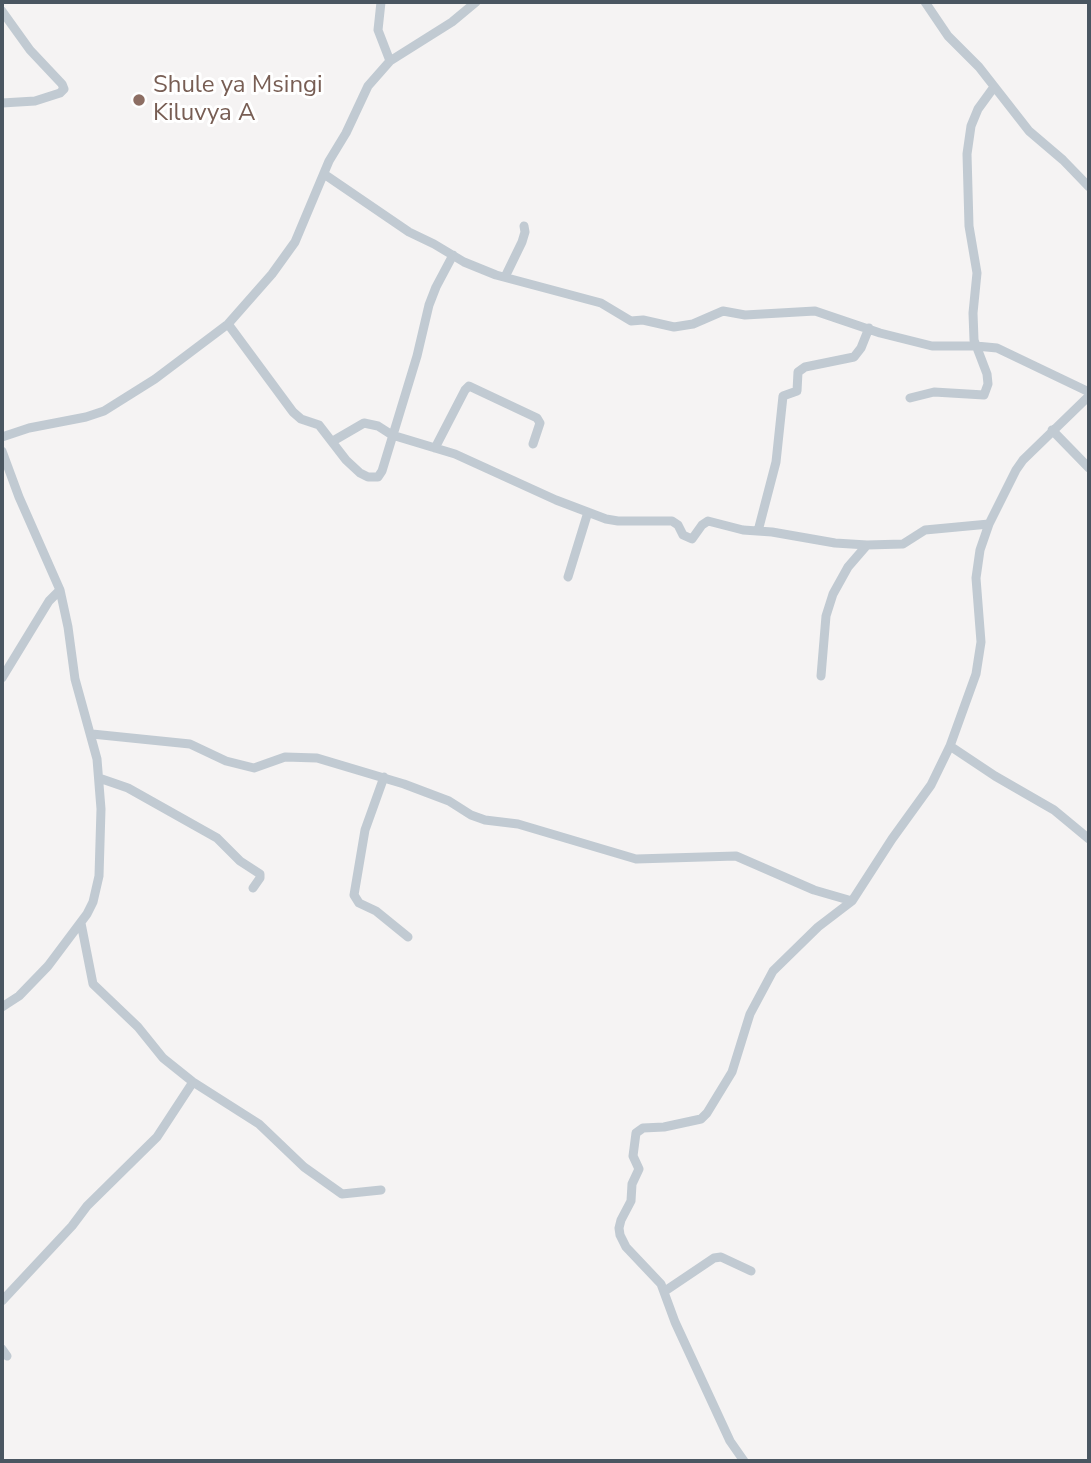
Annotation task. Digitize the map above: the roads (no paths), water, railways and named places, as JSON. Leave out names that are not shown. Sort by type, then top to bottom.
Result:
[{"type":"street","points":[[381,2],[378,30],[390,61]]},
{"type":"street","points":[[2,437],[104,411],[155,379],[228,324],[286,257],[368,86],[390,61],[452,22],[476,2]]},
{"type":"street","points":[[925,2],[948,36],[979,67],[1029,131],[1089,187]]},
{"type":"street","points":[[2,11],[30,50],[64,89],[35,101],[2,103]]},
{"type":"street","points":[[911,398],[934,392],[984,395],[988,384],[988,373],[976,346],[973,313],[977,273],[969,226],[967,154],[971,126],[978,109],[995,87]]},
{"type":"street","points":[[324,174],[410,232],[482,270],[606,305],[631,321],[643,320],[665,326],[693,324],[723,311],[745,315],[816,311],[932,346],[997,348],[1089,394],[1016,470],[989,524],[980,550],[975,578],[981,642],[975,674],[950,746],[931,785],[852,901],[818,927],[773,971],[750,1014],[732,1072],[707,1113],[701,1119],[664,1127],[643,1128],[636,1133],[633,1156],[639,1169],[632,1184],[631,1201],[619,1228],[626,1247],[656,1276],[665,1291],[675,1322],[730,1441],[744,1461]]},
{"type":"street","points":[[505,277],[522,242],[524,226]]},
{"type":"street","points":[[228,324],[293,412],[301,419],[318,425],[360,473],[378,477],[417,356],[429,305],[453,255]]},
{"type":"street","points":[[758,531],[776,462],[783,396],[797,391],[798,372],[805,367],[854,356],[861,348],[869,328]]},
{"type":"street","points":[[435,448],[469,386],[537,418],[540,423],[533,444]]},
{"type":"street","points":[[333,441],[364,424],[378,425],[392,435],[464,457],[556,500],[589,512],[618,521],[672,522],[678,525],[683,535],[692,539],[696,537],[698,529],[708,521],[743,530],[867,545],[903,544],[925,530],[989,524]]},
{"type":"street","points":[[1052,430],[1089,468]]},
{"type":"street","points":[[2,451],[60,590],[75,679],[92,734],[99,778],[99,876],[93,902],[81,923],[29,986],[2,1007]]},
{"type":"street","points":[[568,577],[589,512]]},
{"type":"street","points":[[821,676],[826,616],[833,594],[848,567],[867,545]]},
{"type":"street","points":[[2,678],[49,601],[60,590]]},
{"type":"street","points":[[92,734],[190,744],[234,765],[254,768],[296,756],[317,758],[384,777],[449,801],[471,815],[485,820],[518,824],[636,859],[736,856],[814,890],[852,901]]},
{"type":"street","points":[[950,746],[1054,810],[1089,839]]},
{"type":"street","points":[[384,777],[366,831],[354,895],[359,903],[376,911],[408,937]]},
{"type":"street","points":[[99,778],[128,788],[218,838],[240,861],[260,874],[253,888]]},
{"type":"street","points":[[81,923],[93,985],[138,1027],[163,1058],[193,1082],[259,1124],[304,1167],[342,1194],[381,1189]]},
{"type":"street","points":[[2,1301],[72,1226],[86,1206],[157,1137],[193,1082]]},
{"type":"street","points":[[665,1291],[714,1258],[721,1257],[751,1271]]},
{"type":"place","name":"Shule ya Msingi Kiluvya A","points":[[139,100]]}]
